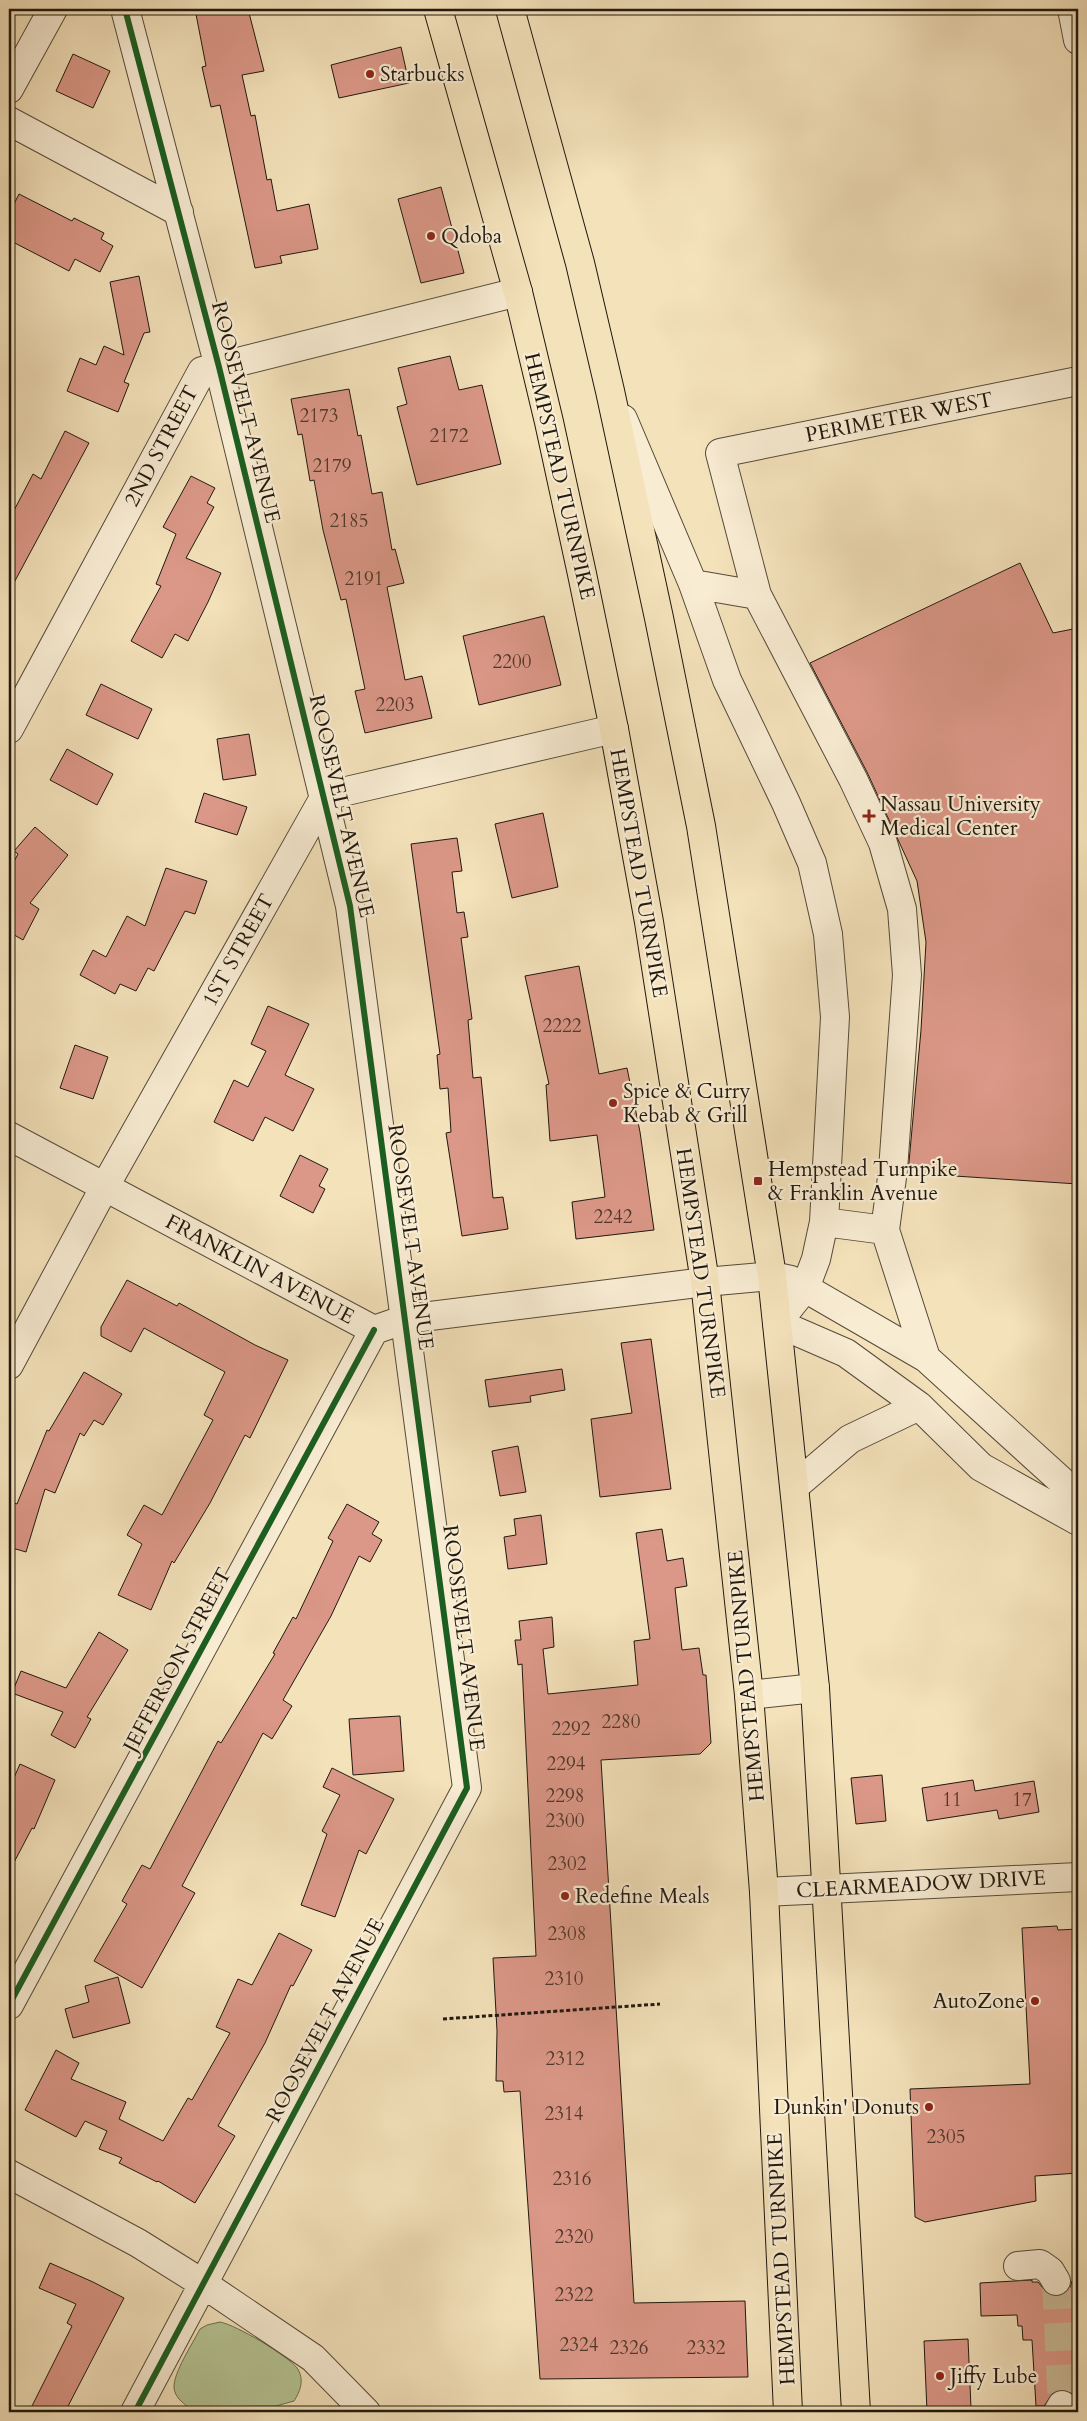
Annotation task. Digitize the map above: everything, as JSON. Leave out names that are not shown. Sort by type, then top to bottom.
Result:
[{"type":"main road","name":"HEMPSTEAD TURNPIKE","points":[[438,9],[518,292],[549,422],[614,729],[651,932],[705,1282],[749,1695],[764,1892],[788,2412]]},
{"type":"main road","points":[[510,9],[578,254],[610,390],[701,826],[772,1276],[815,1688],[828,1889],[856,2412]]},
{"type":"street","points":[[9,89],[53,9]]},
{"type":"street","name":"ROOSEVELT AVENUE","points":[[125,9],[219,367],[325,796],[350,906],[467,1788],[134,2412]]},
{"type":"street","points":[[1072,9],[1078,40]]},
{"type":"street","points":[[9,121],[178,212]]},
{"type":"street","name":"2ND STREET","points":[[9,729],[202,371],[518,292]]},
{"type":"street","name":"PERIMETER WEST","points":[[757,595],[720,453],[1078,381]]},
{"type":"street","points":[[610,390],[693,584],[727,680],[786,803],[812,863],[828,934],[835,1017],[824,1222],[816,1259],[805,1288],[777,1323],[846,1353],[919,1406],[981,1468],[1078,1521]]},
{"type":"street","points":[[693,584],[757,595],[853,779],[879,835],[902,909],[907,975],[893,1170],[885,1230],[926,1358]]},
{"type":"street","points":[[325,796],[614,729]]},
{"type":"street","name":"1ST STREET","points":[[9,1365],[104,1188],[325,796]]},
{"type":"street","name":"FRANKLIN AVENUE","points":[[9,1136],[374,1330],[406,1319],[705,1282],[772,1276]]},
{"type":"street","points":[[824,1222],[885,1230]]},
{"type":"street","points":[[772,1276],[791,1280],[926,1358],[1045,1467],[1066,1485],[1078,1491]]},
{"type":"street","name":"JEFFERSON STREET","points":[[9,2005],[374,1330]]},
{"type":"street","points":[[795,1486],[850,1439],[919,1406]]},
{"type":"street","points":[[1025,1492],[1045,1467]]},
{"type":"street","points":[[749,1695],[815,1688]]},
{"type":"street","name":"CLEARMEADOW DRIVE","points":[[764,1892],[1078,1877]]},
{"type":"street","points":[[9,2174],[138,2243],[202,2283],[313,2358],[366,2412]]},
{"type":"street","points":[[1018,2266],[1040,2264],[1050,2271],[1056,2281]]},
{"type":"path","points":[[443,2018],[660,2004]]},
{"type":"green space","points":[[220,2322],[261,2341],[297,2368],[301,2381],[300,2390],[294,2401],[276,2406],[188,2407],[179,2399],[174,2388],[177,2374],[184,2358],[200,2329]]},
{"type":"building","points":[[195,9],[248,9],[264,71],[242,75],[251,116],[255,115],[267,180],[271,179],[277,211],[309,204],[318,249],[280,256],[282,263],[255,268],[220,105],[211,107],[202,67],[206,66]]},
{"type":"building","name":"Starbucks","points":[[401,47],[409,83],[339,98],[331,65]]},
{"type":"building","points":[[73,54],[110,71],[93,108],[56,91]]},
{"type":"building","name":"Qdoba","points":[[441,187],[464,273],[421,283],[398,199]]},
{"type":"building","points":[[19,194],[72,221],[74,218],[104,233],[101,239],[113,246],[100,272],[75,259],[69,271],[9,240],[9,214]]},
{"type":"building","points":[[139,276],[150,332],[144,333],[124,382],[129,384],[118,412],[67,391],[80,358],[96,365],[104,346],[124,355],[110,282]]},
{"type":"building","points":[[450,356],[459,390],[482,385],[501,464],[417,485],[397,407],[407,404],[398,368]]},
{"type":"building","points":[[349,389],[358,436],[361,435],[372,494],[382,492],[392,550],[395,549],[404,583],[387,587],[405,680],[422,676],[432,718],[365,733],[355,691],[365,689],[346,599],[341,600],[323,530],[314,480],[310,481],[302,434],[298,435],[291,399]]},
{"type":"building","points":[[65,431],[89,443],[9,592],[9,520],[33,474],[41,479]]},
{"type":"building","points":[[191,476],[215,488],[207,503],[214,507],[186,558],[221,573],[188,641],[175,634],[162,658],[131,641],[161,586],[156,584],[176,534],[163,527]]},
{"type":"building","points":[[1020,563],[1053,633],[1078,628],[1078,1184],[908,1173],[921,1030],[926,942],[917,881],[867,772],[810,663]]},
{"type":"building","points":[[544,616],[561,685],[479,705],[463,636]]},
{"type":"building","points":[[101,684],[152,709],[138,739],[86,715]]},
{"type":"building","points":[[249,734],[256,775],[223,780],[217,739]]},
{"type":"building","points":[[67,749],[113,774],[97,805],[50,780]]},
{"type":"building","points":[[204,793],[247,807],[237,835],[195,822]]},
{"type":"building","points":[[543,813],[558,887],[512,898],[495,824]]},
{"type":"building","points":[[35,827],[68,855],[30,903],[39,909],[23,940],[9,932],[9,871],[18,854],[14,851]]},
{"type":"building","points":[[457,838],[462,871],[452,872],[457,913],[464,912],[468,937],[461,938],[472,1019],[468,1020],[473,1078],[481,1077],[493,1198],[503,1197],[508,1229],[462,1236],[446,1133],[451,1132],[448,1088],[440,1089],[437,1055],[440,1054],[411,844]]},
{"type":"building","points":[[166,868],[207,881],[195,914],[185,911],[154,971],[148,968],[136,991],[120,984],[115,994],[80,975],[93,950],[106,957],[127,916],[145,926]]},
{"type":"building","points":[[579,966],[599,1074],[627,1068],[640,1132],[654,1230],[576,1239],[572,1202],[605,1197],[597,1135],[550,1141],[546,1085],[549,1084],[525,976]]},
{"type":"building","points":[[268,1006],[309,1024],[285,1075],[314,1089],[293,1131],[265,1117],[253,1141],[214,1122],[234,1080],[248,1087],[266,1051],[251,1044]]},
{"type":"building","points":[[75,1045],[108,1057],[93,1099],[60,1088]]},
{"type":"building","points":[[300,1155],[328,1169],[319,1186],[325,1189],[313,1213],[280,1196]]},
{"type":"building","points":[[127,1280],[177,1306],[179,1303],[255,1345],[288,1360],[250,1438],[245,1435],[210,1503],[174,1563],[172,1561],[151,1610],[118,1595],[142,1544],[127,1535],[144,1505],[162,1515],[213,1420],[204,1415],[225,1372],[144,1328],[131,1352],[101,1336],[101,1327]]},
{"type":"building","points":[[651,1339],[671,1489],[600,1497],[591,1419],[632,1413],[621,1343]]},
{"type":"building","points":[[562,1369],[565,1390],[530,1396],[531,1402],[489,1407],[485,1380]]},
{"type":"building","points":[[84,1372],[122,1394],[103,1425],[94,1420],[84,1436],[80,1433],[55,1493],[45,1489],[26,1552],[9,1547],[9,1501],[17,1504],[47,1430],[49,1431]]},
{"type":"building","points":[[518,1446],[526,1492],[500,1496],[492,1451]]},
{"type":"building","points":[[347,1504],[379,1522],[372,1534],[382,1540],[370,1562],[359,1556],[331,1616],[283,1700],[292,1706],[272,1739],[263,1733],[182,1886],[195,1893],[142,1988],[94,1961],[127,1904],[122,1901],[142,1865],[150,1869],[218,1741],[221,1743],[275,1654],[273,1653],[293,1617],[296,1619],[333,1541],[328,1538]]},
{"type":"building","points":[[541,1515],[547,1564],[508,1569],[504,1537],[516,1535],[514,1519]]},
{"type":"building","points":[[662,1529],[667,1561],[683,1558],[687,1586],[675,1588],[682,1650],[699,1648],[703,1675],[706,1675],[711,1743],[700,1754],[601,1760],[634,2303],[745,2301],[748,2377],[540,2379],[520,2091],[504,2092],[503,2081],[496,2081],[497,2031],[493,1958],[536,1956],[522,1664],[518,1665],[515,1640],[521,1640],[519,1621],[552,1617],[554,1647],[543,1649],[548,1694],[638,1685],[634,1641],[650,1639],[636,1533]]},
{"type":"building","points":[[99,1632],[128,1650],[87,1717],[91,1719],[75,1748],[51,1735],[63,1712],[12,1693],[21,1671],[66,1688]]},
{"type":"building","points":[[400,1716],[404,1771],[353,1775],[349,1719]]},
{"type":"building","points":[[20,1764],[55,1780],[34,1829],[32,1828],[9,1872],[9,1789]]},
{"type":"building","points":[[332,1768],[394,1799],[366,1854],[359,1850],[335,1917],[301,1905],[327,1834],[322,1831],[340,1795],[323,1787]]},
{"type":"building","points":[[882,1775],[886,1821],[856,1824],[851,1778]]},
{"type":"building","points":[[973,1780],[975,1791],[1034,1781],[1039,1812],[999,1819],[997,1810],[927,1821],[922,1788]]},
{"type":"building","points":[[1057,1926],[1058,1930],[1078,1929],[1078,2173],[1035,2176],[1036,2201],[925,2222],[915,2217],[910,2089],[1030,2084],[1022,1928]]},
{"type":"building","points":[[279,1933],[312,1950],[293,1986],[291,1985],[265,2043],[218,2126],[235,2136],[195,2203],[158,2181],[119,2163],[122,2158],[99,2149],[107,2131],[85,2121],[76,2137],[25,2110],[56,2050],[79,2063],[71,2079],[126,2102],[119,2119],[163,2141],[188,2098],[192,2100],[230,2033],[216,2027],[238,1979],[252,1985]]},
{"type":"building","points":[[118,1977],[130,2023],[73,2038],[65,2009],[89,2002],[85,1986]]},
{"type":"building","points":[[50,2263],[124,2298],[65,2412],[29,2412],[72,2326],[67,2323],[76,2304],[39,2288]]},
{"type":"building","points":[[1032,2280],[1032,2282],[1038,2282],[1048,2294],[1056,2297],[1064,2294],[1074,2280],[1078,2404],[1070,2392],[1061,2389],[1054,2392],[1044,2406],[1036,2406],[1032,2340],[1023,2340],[1022,2326],[1018,2326],[1017,2315],[981,2316],[980,2283]]},
{"type":"building","points":[[968,2339],[971,2408],[927,2411],[924,2341]]},
{"type":"tunnel","points":[[1056,2281],[1062,2405]]},
{"type":"cycle path","points":[[125,9],[219,367],[350,906],[467,1788],[135,2412]]},
{"type":"cycle path","points":[[9,2005],[374,1330]]},
{"type":"place","name":"Starbucks","points":[[370,74]]},
{"type":"place","name":"Qdoba","points":[[431,236]]},
{"type":"place","name":"Nassau University Medical Center","points":[[869,816]]},
{"type":"place","name":"Spice & Curry Kebab & Grill","points":[[613,1103]]},
{"type":"place","name":"Hempstead Turnpike & Franklin Avenue","points":[[758,1181]]},
{"type":"place","name":"Redefine Meals","points":[[565,1896]]},
{"type":"place","name":"AutoZone","points":[[1035,2001]]},
{"type":"place","name":"Dunkin' Donuts","points":[[929,2107]]},
{"type":"place","name":"Jiffy Lube","points":[[940,2376]]}]
